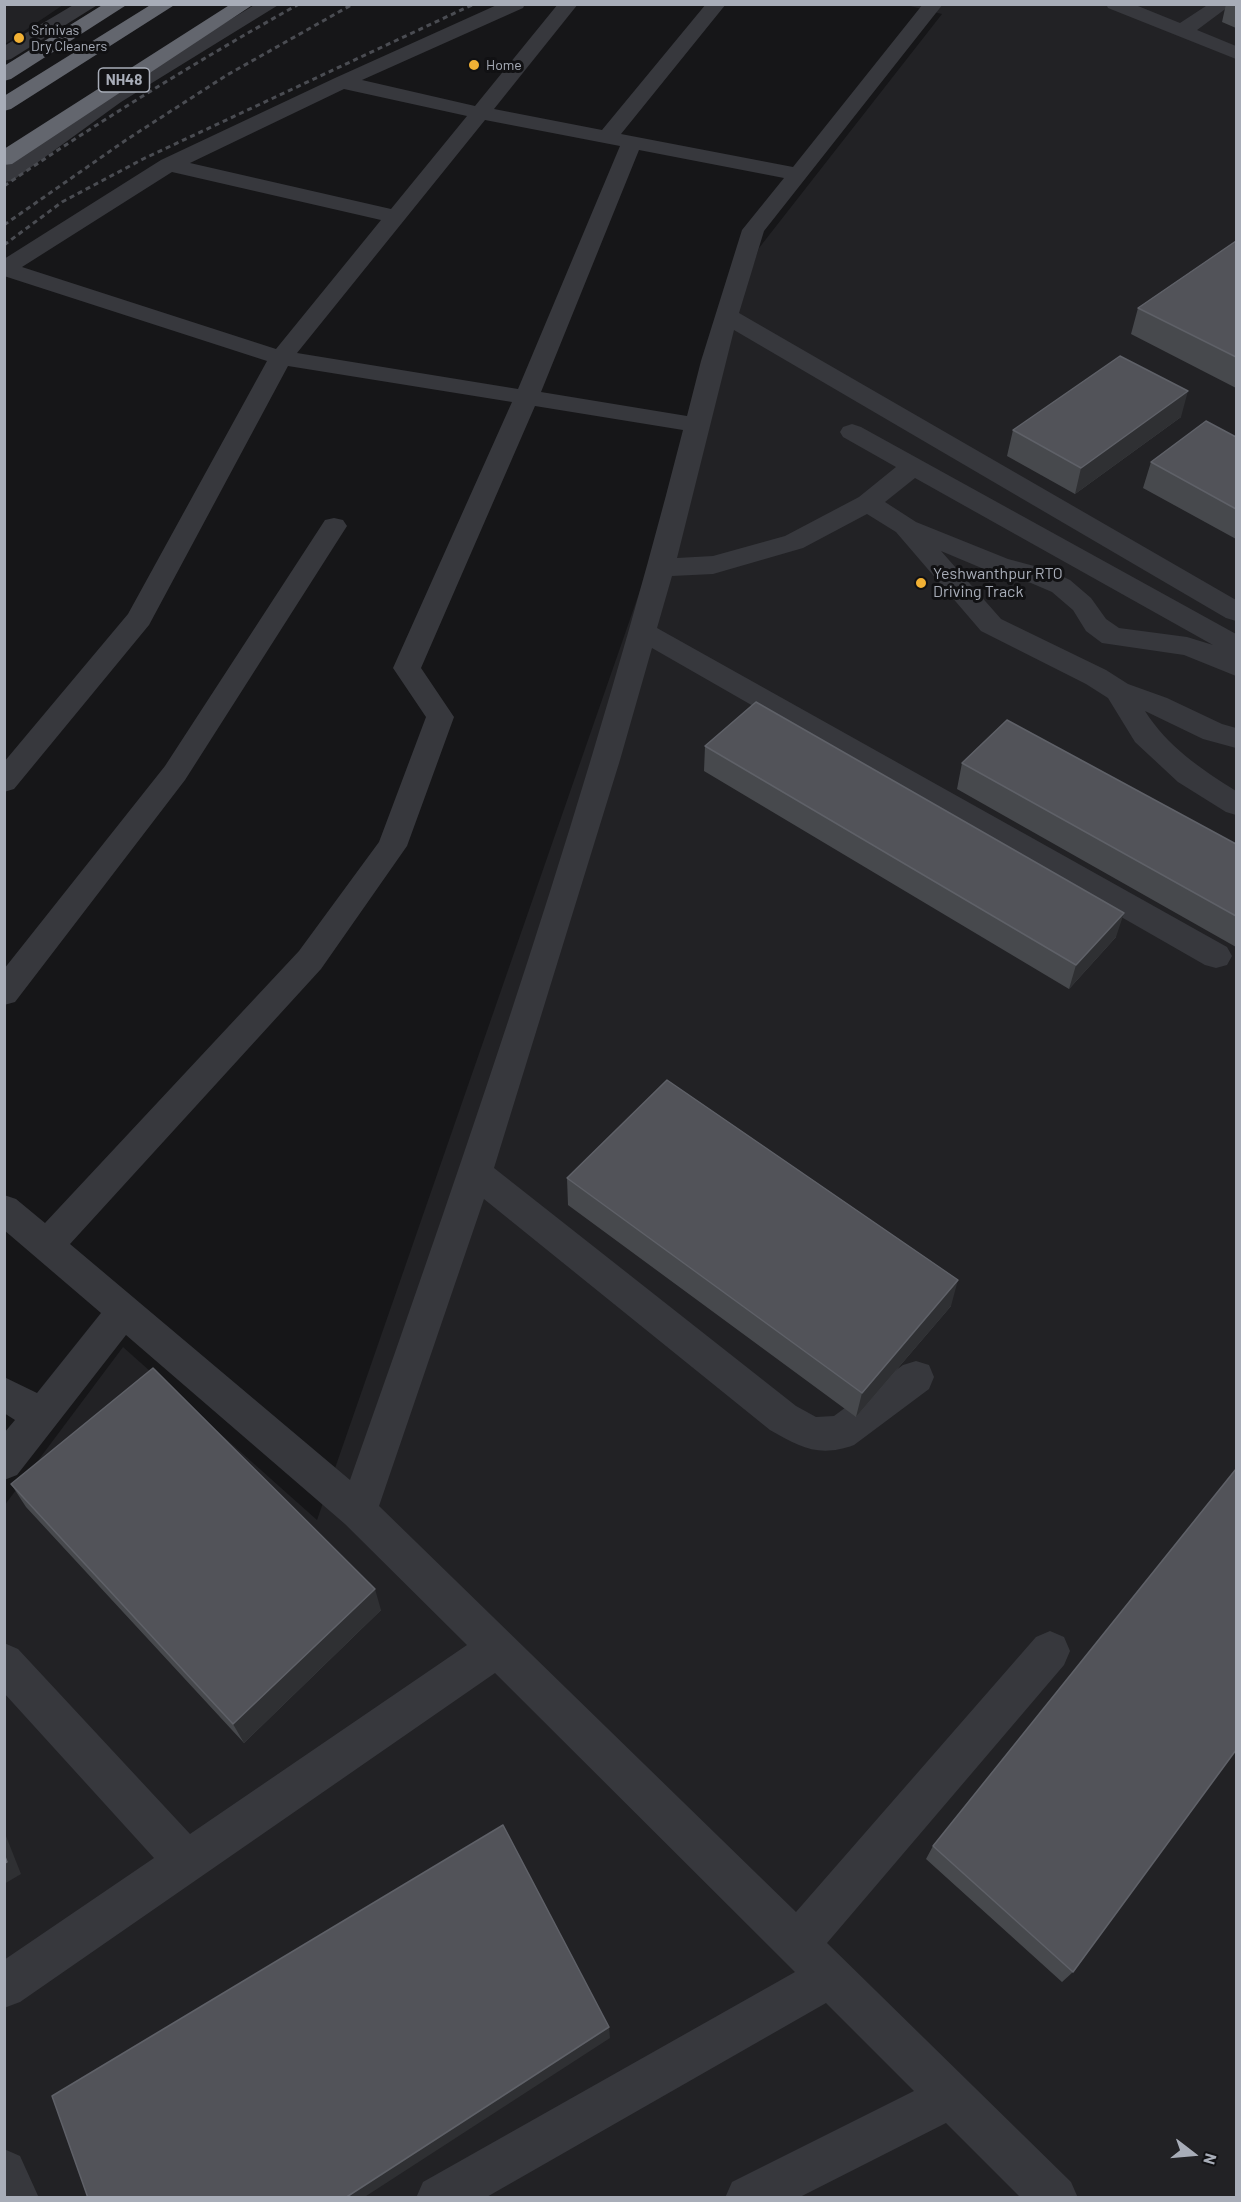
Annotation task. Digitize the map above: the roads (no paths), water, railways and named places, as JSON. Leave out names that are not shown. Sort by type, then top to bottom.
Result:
[{"type":"highway","points":[[4,75],[62,37],[119,4]]},
{"type":"highway","points":[[4,105],[167,4]]},
{"type":"highway","points":[[4,137],[213,4]]},
{"type":"highway","name":"NH48","points":[[4,159],[245,4]]},
{"type":"street","points":[[4,55],[90,4]]},
{"type":"street","points":[[4,176],[114,98],[271,4]]},
{"type":"street","points":[[5,269],[169,165],[342,82],[516,4]]},
{"type":"street","points":[[4,782],[139,619],[281,358],[569,4]]},
{"type":"street","points":[[606,137],[717,4]]},
{"type":"street","points":[[358,1511],[476,1173],[606,760],[644,632],[699,425],[713,361],[753,230],[934,4]]},
{"type":"street","points":[[1115,4],[1236,53]]},
{"type":"street","points":[[1182,31],[1223,4]]},
{"type":"street","points":[[342,82],[481,113],[798,174]]},
{"type":"street","points":[[47,1245],[310,960],[392,846],[440,717],[407,668],[526,397],[632,142]]},
{"type":"street","points":[[169,165],[396,217]]},
{"type":"street","points":[[5,269],[281,358],[699,425]]},
{"type":"street","points":[[727,316],[1236,612]]},
{"type":"street","points":[[852,432],[1236,645]]},
{"type":"street","points":[[661,568],[713,565],[794,542],[868,503],[913,466]]},
{"type":"street","points":[[868,503],[905,526],[992,563],[1040,576],[1061,586],[1082,604],[1096,625],[1112,636],[1187,646],[1221,658],[1236,667]]},
{"type":"street","points":[[4,993],[175,773],[334,526]]},
{"type":"street","points":[[905,526],[991,625],[1096,677],[1118,691],[1157,705],[1213,732],[1236,738]]},
{"type":"street","points":[[644,632],[1216,956]]},
{"type":"street","points":[[1118,691],[1145,735],[1188,776],[1236,804]]},
{"type":"street","points":[[476,1173],[783,1418],[812,1434],[841,1433],[916,1377]]},
{"type":"street","points":[[4,1209],[358,1511],[1055,2198]]},
{"type":"street","points":[[4,1463],[124,1311]]},
{"type":"street","points":[[4,1394],[41,1416]]},
{"type":"street","points":[[4,1986],[497,1648]]},
{"type":"street","points":[[797,1944],[1050,1651]]},
{"type":"street","points":[[4,1663],[186,1861]]},
{"type":"street","points":[[439,2198],[830,1977]]},
{"type":"street","points":[[748,2198],[952,2096]]},
{"type":"street","points":[[4,2172],[16,2198]]},
{"type":"railway","points":[[4,186],[149,92],[299,4]]},
{"type":"railway","points":[[4,225],[126,140],[227,75],[353,4]]},
{"type":"railway","points":[[4,245],[62,202],[143,159],[474,4]]},
{"type":"place","name":"Srinivas Dry Cleaners","points":[[19,38]]},
{"type":"place","name":"Home","points":[[474,65]]},
{"type":"place","name":"Yeshwanthpur RTO Driving Track","points":[[921,583]]}]
